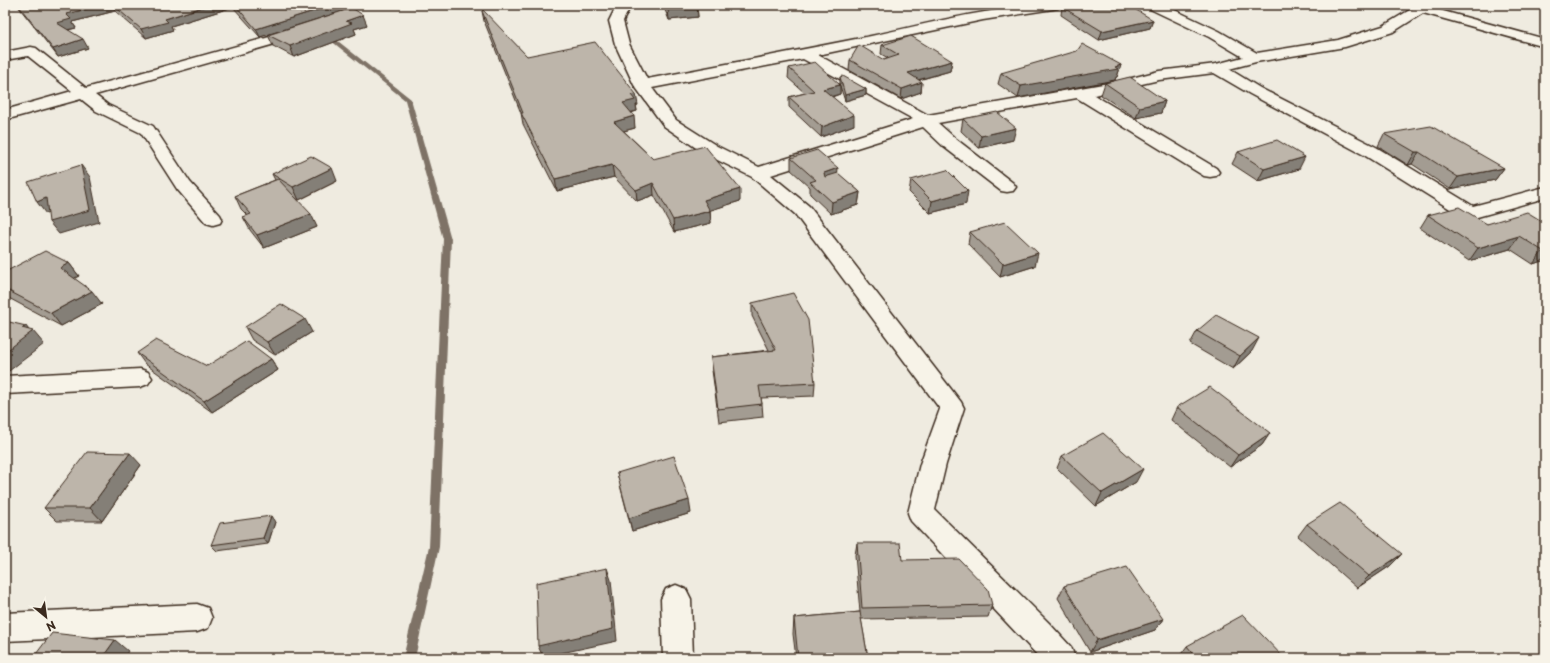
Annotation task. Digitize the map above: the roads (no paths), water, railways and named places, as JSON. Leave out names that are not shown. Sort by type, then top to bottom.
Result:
[{"type":"street","points":[[624,5],[616,21],[622,44],[642,85],[670,123],[711,150],[758,173],[802,210],[952,408],[933,464],[921,513],[1038,632],[1060,658]]},
{"type":"street","points":[[642,85],[805,54],[983,16],[1053,5]]},
{"type":"street","points":[[1153,5],[1214,34],[1255,58]]},
{"type":"street","points":[[758,173],[896,131],[926,120],[1078,92],[1120,86],[1159,76],[1216,68],[1255,58],[1340,44],[1388,29],[1424,7],[1545,43]]},
{"type":"street","points":[[5,115],[308,30]]},
{"type":"street","points":[[5,56],[31,52],[102,108],[147,130],[183,186],[213,219]]},
{"type":"street","points":[[805,54],[926,120],[950,143],[1007,186]]},
{"type":"street","points":[[1216,68],[1255,91],[1370,151],[1470,213],[1545,192]]},
{"type":"street","points":[[1078,92],[1210,172]]},
{"type":"street","points":[[5,385],[140,378]]},
{"type":"street","points":[[676,599],[678,658]]},
{"type":"street","points":[[5,627],[197,618]]},
{"type":"waterway","points":[[327,35],[408,99],[447,239],[434,547],[409,658]]}]
